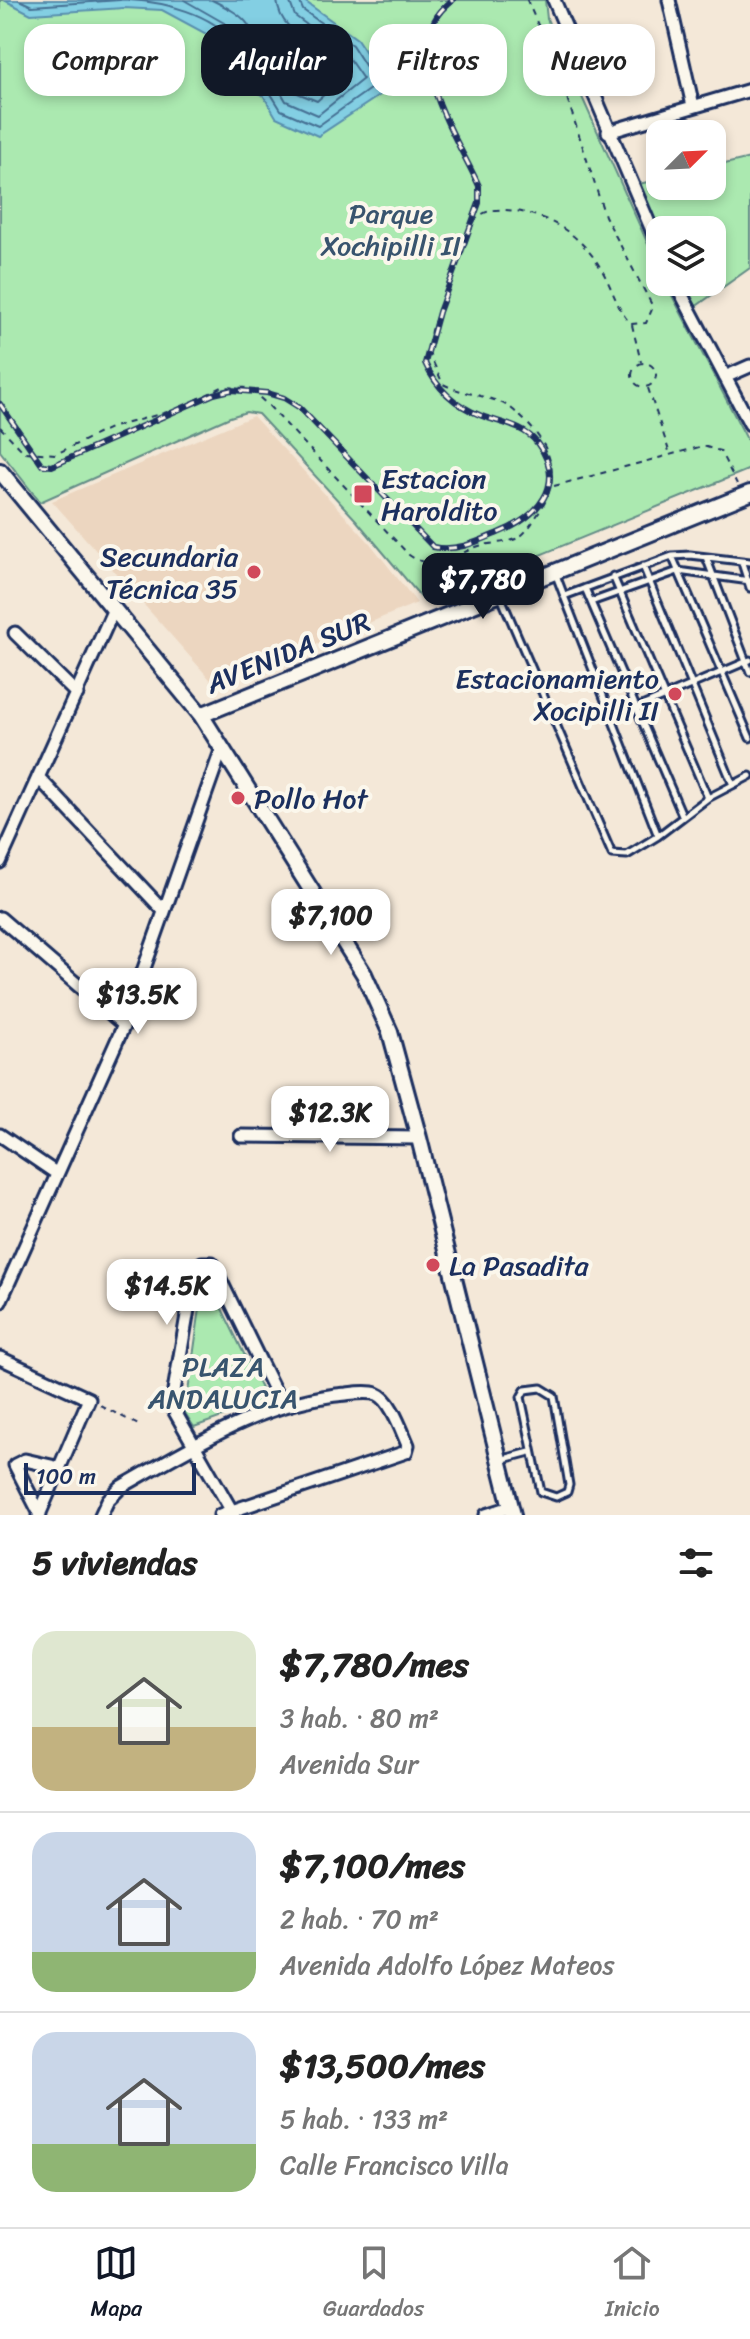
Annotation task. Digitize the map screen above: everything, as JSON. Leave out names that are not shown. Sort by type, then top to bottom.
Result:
[{"type":"street","points":[[554,0],[646,218]]},
{"type":"street","points":[[669,0],[693,106]]},
{"type":"street","points":[[608,132],[750,90]]},
{"type":"street","points":[[682,296],[750,424]]},
{"type":"street","points":[[725,377],[750,366]]},
{"type":"street","points":[[0,471],[201,715],[364,974],[390,1032],[512,1511],[486,1515]]},
{"type":"street","name":"AVENIDA SUR","points":[[201,715],[746,494]]},
{"type":"street","points":[[0,862],[113,611]]},
{"type":"street","points":[[15,633],[77,694]]},
{"type":"street","points":[[0,1302],[124,1025],[222,748]]},
{"type":"street","points":[[38,777],[164,911]]},
{"type":"street","points":[[0,918],[124,1025]]},
{"type":"street","points":[[0,1135],[56,1173]]},
{"type":"street","points":[[241,1136],[419,1138]]},
{"type":"street","points":[[101,1515],[113,1493],[192,1446],[282,1406],[337,1395],[380,1395],[408,1445],[403,1453],[229,1514],[192,1446],[178,1423],[174,1403],[195,1273],[204,1262],[212,1263],[282,1406]]},
{"type":"street","points":[[0,1358],[89,1399],[40,1514]]},
{"type":"street","points":[[40,1514],[15,1465],[25,1460],[60,1468]]},
{"type":"lane","points":[[564,596],[672,556],[750,562]]},
{"type":"lane","points":[[672,556],[750,738]]},
{"type":"lane","points":[[706,557],[750,672]]},
{"type":"lane","points":[[742,563],[750,588]]},
{"type":"lane","points":[[643,566],[733,785]]},
{"type":"lane","points":[[555,571],[658,836]]},
{"type":"lane","points":[[591,602],[648,579],[678,571],[749,581]]},
{"type":"lane","points":[[613,576],[708,798]]},
{"type":"lane","points":[[585,588],[683,817]]},
{"type":"lane","points":[[500,594],[612,854],[627,855],[708,798],[750,776]]},
{"type":"lane","points":[[611,719],[748,661]]},
{"type":"lane","points":[[541,1388],[554,1396],[569,1485],[567,1492],[550,1497],[541,1492],[530,1452],[521,1397],[525,1390],[541,1388]]},
{"type":"lane","points":[[499,1460],[530,1452]]},
{"type":"path","points":[[527,0],[559,73],[605,216],[653,307],[646,323],[631,324]]},
{"type":"path","points":[[0,427],[24,452],[56,454],[110,428],[178,409],[222,387],[249,388],[409,555],[422,564],[439,564],[474,548],[519,537],[546,503],[553,486],[550,459],[530,427],[500,402],[471,396],[443,384],[428,351],[431,330],[475,220],[492,210],[530,213],[572,234],[601,267],[623,316],[631,324],[641,363]]},
{"type":"path","points":[[641,363],[653,366],[656,372],[653,384],[647,387],[641,387],[632,378],[635,366],[641,363]]},
{"type":"path","points":[[647,387],[671,455]]},
{"type":"path","points":[[553,486],[703,446],[720,451],[746,494]]},
{"type":"path","points":[[89,1399],[142,1427]]},
{"type":"shaded area","name":"Secundaria Técnica 35","points":[[253,416],[369,542],[417,603],[216,686],[52,501]]},
{"type":"green space","name":"Parque Xochipilli II","points":[[0,0],[545,0],[549,24],[523,24],[523,96],[582,96],[646,240],[646,296],[672,296],[750,445],[750,469],[425,602],[356,520],[258,414],[246,412],[230,417],[40,502],[0,451]]},
{"type":"green space","points":[[750,158],[750,268],[726,285],[726,216],[652,216],[639,184],[646,182],[646,200],[726,200],[726,164]]},
{"type":"green space","points":[[689,296],[711,296],[695,307]]},
{"type":"green space","name":"PLAZA ANDALUCIA","points":[[204,1280],[209,1282],[267,1401],[194,1427],[185,1413]]},
{"type":"water","points":[[4,0],[303,0],[336,24],[201,24],[201,31],[162,10],[124,8],[31,14]]},
{"type":"water","points":[[353,36],[357,39],[369,57],[369,96],[378,96],[318,136],[276,117],[264,96],[353,96]]},
{"type":"railway","points":[[0,404],[42,465],[52,466],[214,394],[231,390],[267,393],[284,398],[300,408],[433,547],[450,548],[474,543],[525,519],[544,498],[549,486],[546,458],[537,443],[519,429],[482,416],[455,401],[441,388],[425,363],[439,312],[479,203],[479,186],[434,90],[428,64],[428,40],[436,18],[453,0]]},
{"type":"place","name":"Estacion Haroldito","points":[[363,494]]},
{"type":"place","name":"Secundaria Técnica 35","points":[[254,572]]},
{"type":"place","name":"Estacionamiento Xocipilli II","points":[[675,694]]},
{"type":"place","name":"Pollo Hot","points":[[238,798]]},
{"type":"place","name":"La Pasadita","points":[[433,1265]]}]
